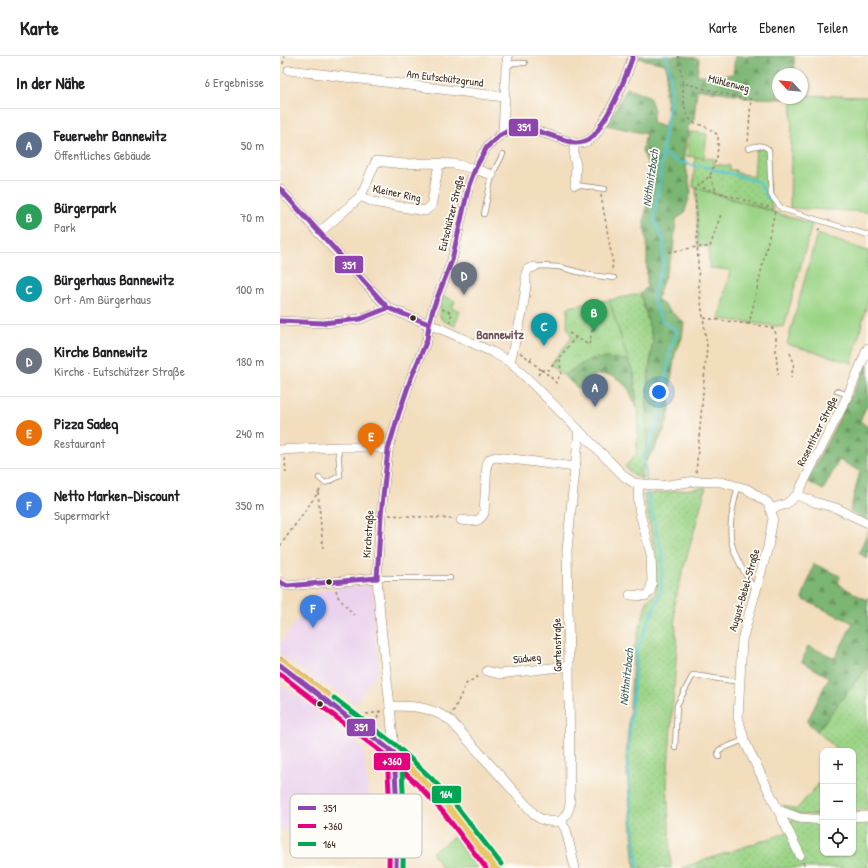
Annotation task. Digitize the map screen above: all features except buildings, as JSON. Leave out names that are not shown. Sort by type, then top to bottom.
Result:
[{"type":"main road","points":[[280,665],[394,753],[427,784],[448,807],[495,868]]},
{"type":"street","points":[[503,133],[504,97],[508,56]]},
{"type":"street","points":[[575,185],[576,166],[574,143],[580,144],[596,134],[610,110],[627,75],[633,56]]},
{"type":"street","name":"Am Eutschützgrund","points":[[286,68],[504,97]]},
{"type":"street","name":"Eutschützer Straße","points":[[429,324],[434,306],[452,260],[469,185],[475,169],[487,147],[503,133],[525,125],[574,143]]},
{"type":"street","name":"Kleiner Ring","points":[[319,233],[361,196],[376,161],[404,164],[454,164],[475,169],[492,176]]},
{"type":"street","name":"Kleiner Ring","points":[[361,196],[373,202],[425,211],[431,206],[439,164]]},
{"type":"street","points":[[280,189],[388,308],[446,331],[510,362],[625,477],[634,483],[662,486],[695,481],[721,482],[747,489],[768,503],[770,509]]},
{"type":"street","points":[[510,362],[522,313],[526,286],[526,273],[528,269],[534,267]]},
{"type":"street","points":[[280,321],[323,323],[360,319],[388,308]]},
{"type":"street","name":"Kirchstraße","points":[[397,794],[377,578],[381,515],[388,450],[411,378],[427,340],[429,324]]},
{"type":"street","name":"Rosentitzer Straße","points":[[770,509],[786,504],[797,495],[848,395],[868,348]]},
{"type":"street","name":"Gartenstraße","points":[[561,821],[569,811],[570,804],[567,550],[579,430]]},
{"type":"street","points":[[282,450],[374,447],[388,450]]},
{"type":"street","points":[[461,520],[477,521],[482,518],[484,513],[487,464],[490,459],[496,458],[575,467]]},
{"type":"street","points":[[630,595],[645,596],[650,592],[652,583],[651,554],[640,514],[638,497],[639,484]]},
{"type":"street","points":[[797,495],[814,502],[836,508],[868,523]]},
{"type":"street","name":"August-Bebel-Straße","points":[[770,509],[773,518],[768,546],[742,640],[738,717],[744,740],[800,855]]},
{"type":"street","points":[[280,582],[288,586],[377,578]]},
{"type":"street","name":"Südweg","points":[[487,672],[499,674],[569,666]]},
{"type":"street","points":[[390,706],[425,708],[450,720],[536,816],[541,820],[554,822],[561,821],[566,830],[575,868]]},
{"type":"street","points":[[778,810],[799,818],[820,820]]},
{"type":"street","points":[[856,817],[868,816]]},
{"type":"street","name":"Kirchstraße","points":[[396,868],[397,858]]},
{"type":"lane","points":[[506,68],[513,63],[525,63]]},
{"type":"lane","points":[[748,148],[762,145],[769,150],[771,195],[782,209],[868,236]]},
{"type":"lane","points":[[484,214],[492,176],[503,154]]},
{"type":"lane","points":[[575,185],[602,189]]},
{"type":"lane","points":[[534,267],[559,267],[590,275],[612,278]]},
{"type":"lane","points":[[837,391],[848,395]]},
{"type":"lane","points":[[318,478],[325,483],[340,476],[338,447]]},
{"type":"lane","points":[[738,486],[732,511],[730,532],[731,541],[737,559],[756,591]]},
{"type":"lane","points":[[377,578],[450,578]]},
{"type":"lane","points":[[675,748],[677,706],[693,675],[740,682]]},
{"type":"lane","points":[[719,757],[719,750],[744,740]]},
{"type":"path","points":[[284,56],[283,63],[286,68]]},
{"type":"path","points":[[678,56],[683,83],[683,96],[688,117],[693,123],[710,129],[718,135],[717,157],[710,176],[695,188],[699,288],[707,346],[695,481]]},
{"type":"path","name":"Mühlenweg","points":[[683,83],[741,99],[751,99],[748,148]]},
{"type":"path","points":[[710,176],[716,192]]},
{"type":"path","points":[[697,186],[767,207],[776,202]]},
{"type":"path","points":[[602,189],[613,264],[612,278]]},
{"type":"path","points":[[749,324],[774,212]]},
{"type":"path","points":[[668,252],[698,247],[710,247],[721,214]]},
{"type":"path","points":[[440,309],[452,313],[446,331]]},
{"type":"path","points":[[704,318],[770,327],[774,329],[776,334],[778,375]]},
{"type":"path","points":[[569,334],[589,345],[594,322]]},
{"type":"path","points":[[540,370],[549,370],[576,337]]},
{"type":"path","points":[[513,350],[524,355],[540,370],[550,376],[556,383],[561,373],[560,356]]},
{"type":"path","points":[[790,354],[794,363],[791,378]]},
{"type":"path","points":[[530,360],[532,356]]},
{"type":"path","points":[[533,384],[540,370]]},
{"type":"path","points":[[282,450],[286,476]]},
{"type":"path","points":[[280,546],[325,483]]},
{"type":"path","points":[[318,492],[323,550]]},
{"type":"path","points":[[381,515],[461,520]]},
{"type":"path","points":[[334,582],[338,597],[354,615]]},
{"type":"path","points":[[450,720],[466,684],[487,672]]},
{"type":"path","points":[[366,714],[380,711],[386,706],[390,706]]},
{"type":"path","points":[[375,724],[380,711]]},
{"type":"shaded area","points":[[363,586],[373,589],[379,669],[354,705],[351,703],[350,699],[317,681],[280,654],[280,644],[319,590]]},
{"type":"shaded area","points":[[280,684],[297,695],[364,749],[368,794],[290,794],[290,830],[280,830]]},
{"type":"green space","points":[[639,56],[685,56],[699,59],[697,75],[714,76],[733,74],[735,56],[794,56],[795,68],[772,68],[772,99],[744,98],[742,95],[697,89],[694,120],[688,127],[684,156],[691,192],[684,214],[676,219],[673,252],[657,299],[684,323],[682,338],[675,354],[669,393],[670,411],[665,428],[647,460],[643,458],[647,447],[646,412],[648,379],[653,341],[640,294],[647,287],[647,244],[644,222],[653,176],[642,151],[646,134],[607,125],[627,88],[649,96],[654,110],[652,123],[664,127],[668,113],[665,93],[667,70],[665,64],[638,58]]},
{"type":"green space","points":[[808,95],[868,97],[868,212],[790,208],[792,104],[808,104]]},
{"type":"green space","points":[[690,132],[707,134],[704,158],[687,156]]},
{"type":"green space","points":[[760,147],[764,148],[768,154],[769,194],[773,211],[693,187],[695,157],[715,159],[714,164],[730,166],[730,170],[736,170],[736,173],[754,177],[756,149]]},
{"type":"green space","points":[[696,188],[812,224],[784,327],[719,319],[730,270],[709,268],[710,246],[698,246]]},
{"type":"green space","points":[[817,234],[868,251],[868,300],[852,363],[787,344]]},
{"type":"green space","points":[[640,294],[653,341],[648,379],[646,412],[647,447],[643,458],[647,460],[641,470],[642,479],[634,475],[625,467],[636,454],[639,412],[637,408],[634,374],[628,360],[609,300]]},
{"type":"green space","points":[[443,296],[455,301],[452,308],[460,311],[455,326],[442,320],[439,313]]},
{"type":"green space","points":[[609,300],[628,360],[606,358],[590,359],[563,375],[550,364],[572,338],[567,326],[568,307]]},
{"type":"green space","points":[[606,358],[628,360],[634,374],[637,408],[628,388],[613,375],[597,374],[580,390],[563,375],[590,359]]},
{"type":"green space","points":[[868,363],[868,403],[860,421],[868,427],[868,521],[850,511],[860,471],[839,460],[823,490],[807,481]]},
{"type":"green space","points":[[706,487],[674,604],[677,648],[667,781],[671,868],[635,868],[626,759],[634,649],[647,601],[656,592],[654,547],[644,495]]},
{"type":"green space","points":[[868,531],[868,559],[859,553]]},
{"type":"green space","points":[[814,564],[840,576],[838,584],[866,600],[868,597],[868,666],[817,731],[807,722],[829,677],[802,662],[808,646],[835,658],[853,623],[802,599]]},
{"type":"green space","points":[[868,666],[868,809],[856,811],[856,748],[836,748],[817,731]]},
{"type":"green space","points":[[820,782],[820,815],[802,815],[782,808],[784,805],[796,810]]},
{"type":"green space","points":[[791,819],[820,823],[820,856],[856,856],[856,820],[868,819],[868,868],[681,868],[786,833],[788,822],[792,822]]},
{"type":"green space","points":[[454,837],[477,868],[442,868],[432,852]]},
{"type":"waterway","name":"Nöthnitzbach","points":[[646,478],[644,458],[659,420],[671,346],[677,333],[674,329],[661,320],[652,294],[663,266],[664,242],[654,219],[664,137],[671,97],[670,73],[666,56]]},
{"type":"waterway","points":[[662,153],[679,163],[684,162],[695,167],[699,165],[759,182],[768,199]]},
{"type":"waterway","name":"Nöthnitzbach","points":[[638,868],[627,758],[637,649],[661,591],[663,558],[647,493]]},
{"type":"transit line","name":"351","points":[[377,578],[381,515],[388,450],[411,378],[427,340],[429,324],[434,306],[452,260],[469,185],[475,169],[487,147],[499,136],[512,129],[525,127],[574,143],[583,142],[589,139],[597,131],[612,107],[633,56]]},
{"type":"transit line","name":"351","points":[[280,189],[388,308],[429,324]]},
{"type":"transit line","name":"351","points":[[280,321],[323,323],[360,319],[388,308]]},
{"type":"transit line","name":"351","points":[[280,582],[287,586],[377,578]]},
{"type":"transit line","name":"351","points":[[280,665],[394,753]]},
{"type":"transit line","name":"+360","points":[[280,674],[389,758],[422,789],[443,812],[486,868]]},
{"type":"transit line","name":"164","points":[[334,698],[398,747],[432,779],[454,803],[501,864]]},
{"type":"transit line","name":"164","points":[[401,752],[403,794]]},
{"type":"transit line","name":"351","points":[[394,753],[396,794]]},
{"type":"transit line","name":"+360","points":[[387,754],[389,794]]},
{"type":"transit line","name":"+360","points":[[389,858],[389,868]]},
{"type":"transit line","name":"351","points":[[396,858],[396,868]]},
{"type":"transit line","name":"164","points":[[403,858],[403,868]]},
{"type":"place","name":"Kirche Bannewitz","points":[[464,295]]},
{"type":"place","name":"Bürgerpark","points":[[594,332]]},
{"type":"place","name":"Bürgerhaus Bannewitz","points":[[544,346]]},
{"type":"place","name":"Feuerwehr Bannewitz","points":[[595,407]]},
{"type":"place","name":"Pizza Sadeq","points":[[371,456]]},
{"type":"place","name":"Netto Marken-Discount","points":[[313,628]]},
{"type":"district","name":"Bannewitz","points":[[500,334]]}]
